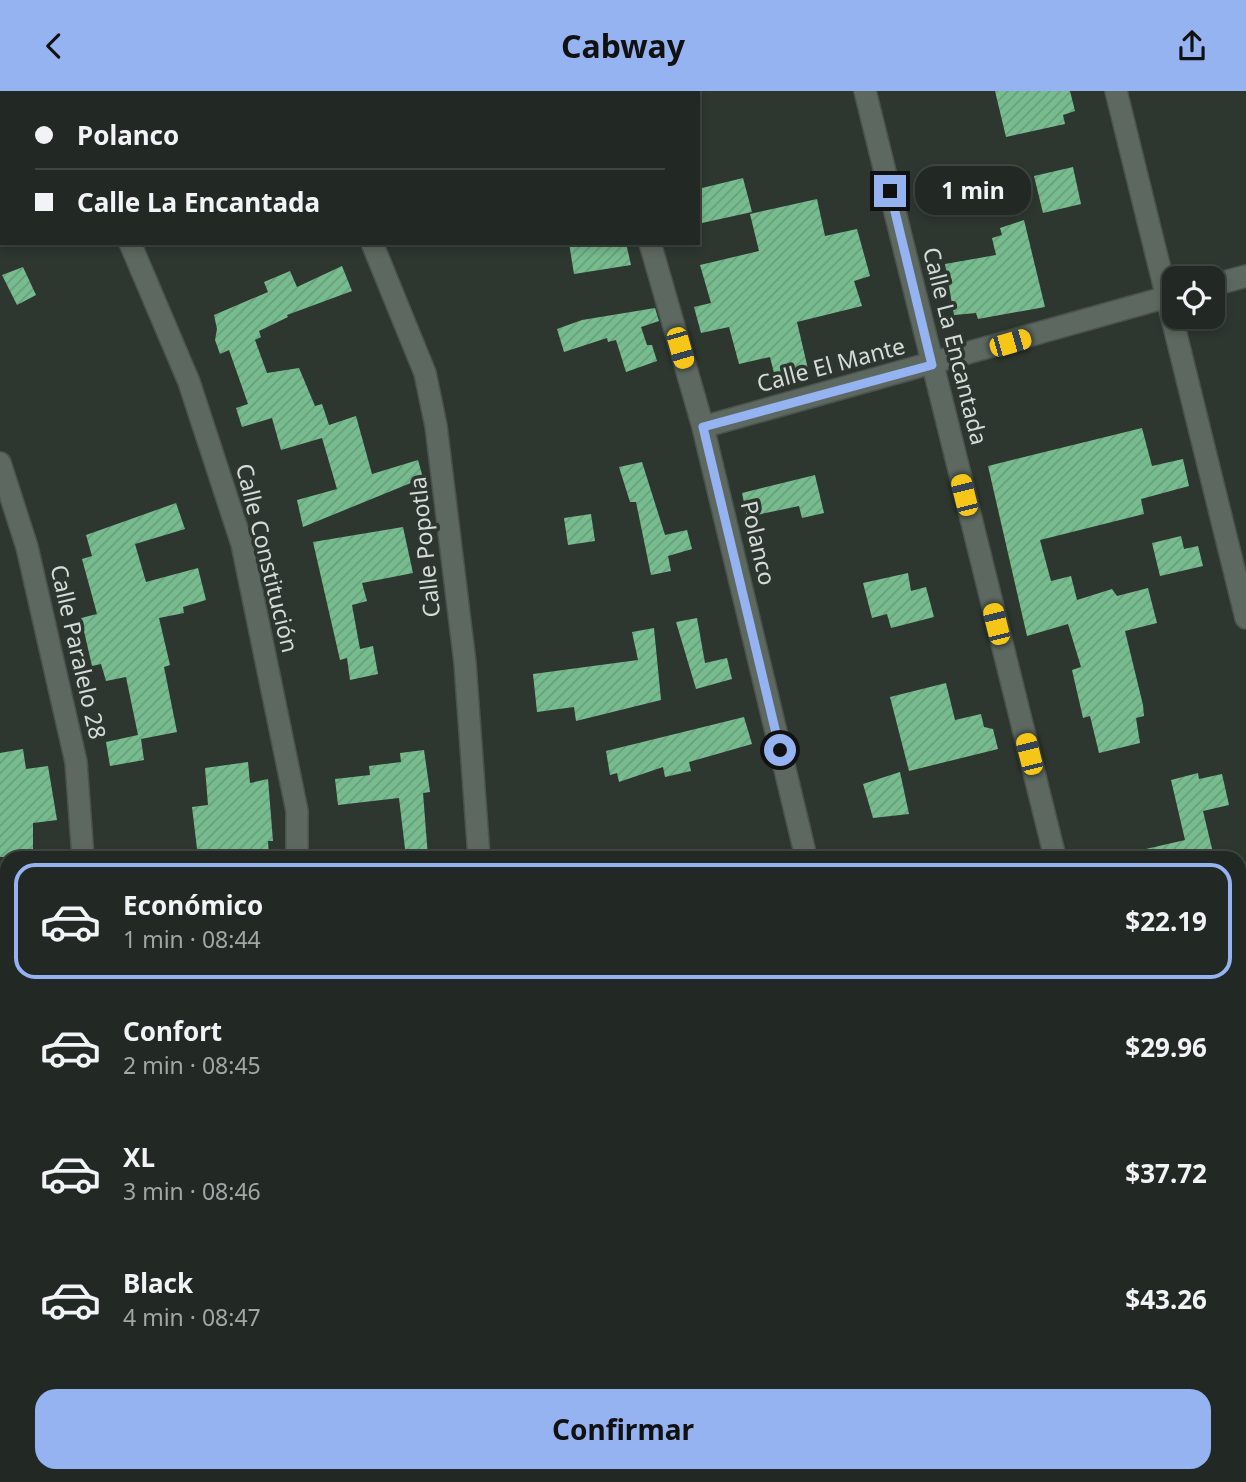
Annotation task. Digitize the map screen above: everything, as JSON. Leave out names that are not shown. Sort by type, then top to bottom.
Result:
[{"type":"street","name":"Calle La Encantada","points":[[865,91],[1054,851]]},
{"type":"street","points":[[1116,91],[1163,266]]},
{"type":"street","name":"Calle Constitución","points":[[131,245],[189,382],[242,544],[297,811],[298,851]]},
{"type":"street","name":"Calle Popotla","points":[[373,245],[425,373],[436,426],[465,663],[479,851]]},
{"type":"street","name":"Polanco","points":[[651,245],[703,427],[805,851]]},
{"type":"street","points":[[1225,282],[1246,276]]},
{"type":"street","name":"Calle El Mante","points":[[703,427],[1162,299]]},
{"type":"street","points":[[1179,329],[1246,618]]},
{"type":"street","name":"Calle Paralelo 28","points":[[0,463],[27,547],[76,762],[83,851]]},
{"type":"building","points":[[995,91],[1070,91],[1075,111],[1063,115],[1065,124],[1006,137]]},
{"type":"building","points":[[1073,167],[1081,204],[1043,213],[1034,176]]},
{"type":"building","points":[[743,178],[752,212],[702,223],[702,188]]},
{"type":"building","points":[[817,199],[825,236],[857,229],[870,276],[854,281],[862,306],[797,322],[808,369],[775,377],[770,357],[739,364],[729,327],[701,333],[694,307],[711,303],[700,265],[759,251],[750,214]]},
{"type":"building","points":[[1024,220],[1045,307],[978,319],[976,313],[954,315],[945,264],[996,255],[992,238],[1002,235],[1000,228]]},
{"type":"building","points":[[569,245],[626,245],[631,265],[574,274]]},
{"type":"building","points":[[342,266],[352,291],[287,315],[288,317],[259,331],[261,337],[255,340],[267,373],[299,368],[315,406],[322,404],[329,425],[356,416],[372,474],[418,460],[423,478],[303,527],[297,500],[337,489],[322,438],[281,450],[272,418],[242,427],[236,408],[248,404],[229,350],[220,354],[215,340],[217,329],[214,315],[268,292],[264,282],[290,271],[297,287]]},
{"type":"building","points":[[23,267],[36,295],[17,305],[2,275]]},
{"type":"building","points":[[655,308],[659,321],[641,327],[647,345],[652,345],[657,361],[626,372],[616,340],[608,342],[607,338],[564,352],[557,329],[582,320]]},
{"type":"building","points":[[1142,428],[1152,466],[1183,459],[1189,486],[1141,499],[1144,514],[1040,540],[1051,581],[1071,576],[1077,600],[1112,589],[1117,596],[1148,588],[1157,623],[1125,631],[1143,705],[1144,716],[1136,718],[1140,743],[1099,753],[1090,716],[1083,718],[1072,670],[1081,667],[1068,624],[1027,636],[988,466]]},
{"type":"building","points":[[642,462],[665,535],[687,530],[692,549],[668,556],[671,571],[651,575],[636,502],[630,502],[619,467]]},
{"type":"building","points":[[815,475],[824,513],[802,518],[799,506],[747,517],[742,493]]},
{"type":"building","points":[[176,503],[185,529],[135,544],[146,582],[198,568],[206,600],[183,607],[184,613],[159,618],[170,665],[164,667],[177,732],[141,739],[144,760],[110,766],[106,742],[138,735],[126,677],[106,681],[101,664],[92,666],[81,618],[97,614],[82,559],[92,556],[86,535]]},
{"type":"building","points":[[591,514],[595,541],[568,545],[564,518]]},
{"type":"building","points":[[403,527],[413,573],[362,583],[367,601],[352,605],[360,649],[373,646],[378,674],[350,680],[347,658],[340,660],[313,542]]},
{"type":"building","points":[[1181,536],[1184,549],[1198,546],[1203,566],[1160,576],[1152,543]]},
{"type":"building","points":[[908,573],[911,591],[926,587],[934,617],[891,628],[887,614],[872,618],[863,583]]},
{"type":"building","points":[[697,618],[705,663],[727,658],[732,679],[696,689],[676,622]]},
{"type":"building","points":[[654,628],[661,700],[576,721],[574,707],[537,712],[533,674],[638,660],[632,632]]},
{"type":"building","points":[[946,683],[955,720],[981,714],[984,727],[993,729],[998,749],[909,771],[890,697]]},
{"type":"building","points":[[744,717],[752,744],[689,762],[691,771],[665,777],[663,767],[619,782],[617,773],[610,775],[606,751]]},
{"type":"building","points":[[23,749],[26,769],[48,766],[57,820],[33,823],[33,851],[0,851],[0,753]]},
{"type":"building","points":[[424,750],[430,792],[423,793],[428,851],[405,851],[399,798],[338,805],[335,779],[370,775],[369,766],[401,762],[400,753]]},
{"type":"building","points":[[248,762],[250,783],[268,779],[273,841],[268,841],[269,851],[197,851],[192,807],[208,805],[205,768]]},
{"type":"building","points":[[900,772],[909,814],[873,818],[863,784]]},
{"type":"building","points":[[1198,773],[1199,779],[1222,774],[1229,805],[1203,811],[1213,851],[1146,851],[1185,840],[1171,780]]},
{"type":"route","points":[[780,750],[703,427],[932,365],[890,191]]}]
